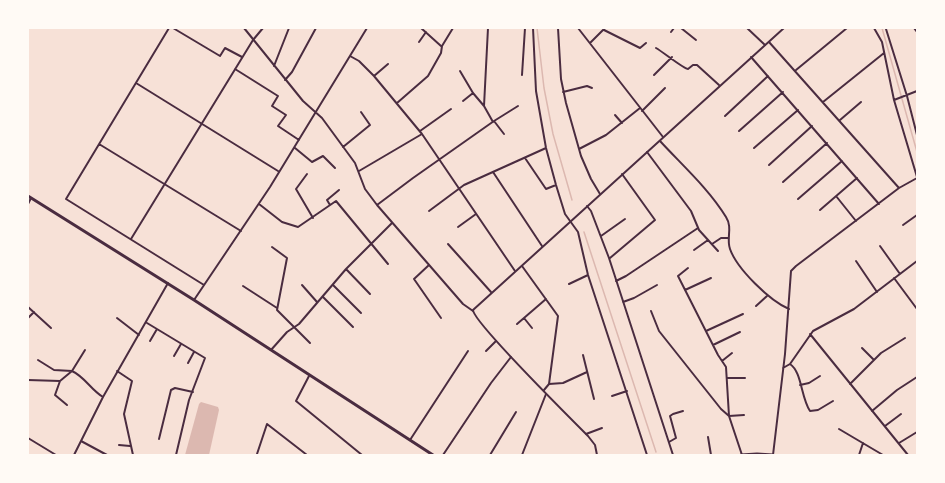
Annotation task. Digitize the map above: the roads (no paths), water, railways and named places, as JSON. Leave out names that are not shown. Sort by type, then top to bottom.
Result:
[{"type":"main road","points":[[30,197],[168,283],[432,455]]},
{"type":"main road","points":[[742,455],[773,455]]},
{"type":"street","points":[[169,28],[66,199],[204,286]]},
{"type":"street","points":[[173,28],[220,56],[225,48],[242,57]]},
{"type":"street","points":[[244,28],[285,80],[322,118],[359,171],[365,189],[377,205],[511,357],[586,434],[593,442],[597,455]]},
{"type":"street","points":[[131,239],[242,57],[253,40],[264,28]]},
{"type":"street","points":[[274,66],[289,28]]},
{"type":"street","points":[[285,80],[292,72],[316,28]]},
{"type":"street","points":[[194,300],[259,204],[367,28]]},
{"type":"street","points":[[421,28],[442,46]]},
{"type":"street","points":[[397,103],[428,76],[441,53],[442,46],[453,28]]},
{"type":"street","points":[[484,106],[488,28]]},
{"type":"street","points":[[522,75],[525,28]]},
{"type":"street","points":[[533,28],[536,91],[546,148],[562,207],[570,222],[578,232],[588,275],[647,455]]},
{"type":"street","points":[[558,28],[559,59],[563,92],[579,149],[591,179],[600,194]]},
{"type":"street","points":[[578,28],[663,137]]},
{"type":"street","points":[[671,32],[674,28]]},
{"type":"street","points":[[681,28],[696,40]]},
{"type":"street","points":[[747,28],[766,45]]},
{"type":"street","points":[[472,311],[491,292],[784,28]]},
{"type":"street","points":[[795,70],[847,28]]},
{"type":"street","points":[[773,455],[789,309],[791,276],[793,269],[899,188],[917,177],[894,100],[880,38],[874,28]]},
{"type":"street","points":[[914,28],[917,32]]},
{"type":"street","points":[[590,43],[605,29],[640,48],[646,43]]},
{"type":"street","points":[[886,29],[907,96],[917,135]]},
{"type":"street","points":[[419,42],[426,32]]},
{"type":"street","points":[[769,42],[899,188]]},
{"type":"street","points":[[656,48],[672,57],[686,69],[693,65],[697,65],[720,85]]},
{"type":"street","points":[[823,102],[884,54]]},
{"type":"street","points":[[350,56],[374,76],[420,131],[458,190],[515,271]]},
{"type":"street","points":[[654,75],[672,57]]},
{"type":"street","points":[[751,57],[879,204]]},
{"type":"street","points":[[374,76],[388,64]]},
{"type":"street","points":[[235,69],[278,96],[272,106],[286,114],[278,126],[299,140]]},
{"type":"street","points":[[460,71],[473,93],[504,134]]},
{"type":"street","points":[[725,116],[768,76]]},
{"type":"street","points":[[136,83],[278,171]]},
{"type":"street","points":[[563,92],[586,86],[592,88]]},
{"type":"street","points":[[642,112],[665,88]]},
{"type":"street","points":[[894,100],[917,91]]},
{"type":"street","points":[[739,131],[782,92]]},
{"type":"street","points":[[463,101],[473,93]]},
{"type":"street","points":[[840,120],[861,102]]},
{"type":"street","points":[[377,205],[494,121],[518,106]]},
{"type":"street","points":[[579,149],[606,135],[640,108]]},
{"type":"street","points":[[420,131],[451,109]]},
{"type":"street","points":[[754,148],[798,110]]},
{"type":"street","points":[[343,147],[370,125],[361,112]]},
{"type":"street","points":[[615,115],[622,123]]},
{"type":"street","points":[[769,165],[812,126]]},
{"type":"street","points":[[359,171],[422,134]]},
{"type":"street","points":[[659,140],[709,194],[722,212],[729,223],[731,252],[754,283],[776,303],[789,309]]},
{"type":"street","points":[[783,182],[827,143]]},
{"type":"street","points":[[100,144],[241,231]]},
{"type":"street","points":[[294,148],[312,162],[323,156],[335,168]]},
{"type":"street","points":[[429,211],[458,190],[492,172],[546,148]]},
{"type":"street","points":[[647,151],[691,211],[698,228],[718,251]]},
{"type":"street","points":[[525,158],[546,189],[556,185]]},
{"type":"street","points":[[798,199],[842,161]]},
{"type":"street","points":[[492,172],[542,246]]},
{"type":"street","points":[[307,174],[296,189],[313,218]]},
{"type":"street","points":[[609,258],[655,220],[622,174]]},
{"type":"street","points":[[820,210],[857,178]]},
{"type":"street","points":[[330,205],[327,200],[339,190]]},
{"type":"street","points":[[836,196],[856,221]]},
{"type":"street","points":[[28,204],[30,197]]},
{"type":"street","points":[[259,204],[282,222],[294,227],[303,225],[334,201],[338,202],[371,245],[388,264]]},
{"type":"street","points":[[587,206],[591,211],[609,258],[673,455]]},
{"type":"street","points":[[458,227],[476,214]]},
{"type":"street","points":[[903,225],[917,215]]},
{"type":"street","points":[[601,236],[607,234],[625,219]]},
{"type":"street","points":[[271,351],[287,332],[295,328],[346,269],[371,245],[380,233],[392,223]]},
{"type":"street","points":[[616,280],[632,272],[698,228]]},
{"type":"street","points":[[712,244],[721,238],[729,238]]},
{"type":"street","points":[[694,250],[708,240]]},
{"type":"street","points":[[448,244],[491,292]]},
{"type":"street","points":[[880,246],[900,274]]},
{"type":"street","points":[[272,247],[285,257],[287,261],[277,308]]},
{"type":"street","points":[[856,261],[877,292]]},
{"type":"street","points":[[783,368],[790,364],[810,334],[816,329],[854,309],[917,261]]},
{"type":"street","points":[[429,265],[414,279],[441,318]]},
{"type":"street","points":[[522,265],[557,312],[558,319],[549,384],[544,390]]},
{"type":"street","points":[[688,268],[678,276],[713,345],[726,367],[729,416],[742,455]]},
{"type":"street","points":[[346,269],[370,294]]},
{"type":"street","points":[[569,284],[588,275]]},
{"type":"street","points":[[685,290],[711,278]]},
{"type":"street","points":[[894,278],[917,309]]},
{"type":"street","points":[[74,455],[117,371],[147,323],[168,283]]},
{"type":"street","points":[[302,285],[317,302]]},
{"type":"street","points":[[333,285],[361,313]]},
{"type":"street","points":[[623,302],[634,298],[657,285]]},
{"type":"street","points":[[243,286],[277,308],[280,315],[310,343]]},
{"type":"street","points":[[756,306],[767,296]]},
{"type":"street","points":[[323,297],[353,327]]},
{"type":"street","points":[[517,324],[546,299]]},
{"type":"street","points":[[28,307],[51,328]]},
{"type":"street","points":[[651,311],[654,322],[662,335],[721,409],[729,416],[744,415]]},
{"type":"street","points":[[28,318],[34,312]]},
{"type":"street","points":[[706,331],[743,314]]},
{"type":"street","points":[[117,318],[139,335]]},
{"type":"street","points":[[524,318],[532,328]]},
{"type":"street","points":[[147,323],[205,359],[189,400],[176,455]]},
{"type":"street","points":[[150,341],[157,329]]},
{"type":"street","points":[[713,345],[740,332]]},
{"type":"street","points":[[810,334],[908,455]]},
{"type":"street","points":[[850,384],[874,360],[905,338]]},
{"type":"street","points":[[486,351],[497,341]]},
{"type":"street","points":[[174,356],[181,344]]},
{"type":"street","points":[[862,348],[874,360]]},
{"type":"street","points":[[67,405],[55,395],[60,381],[72,371],[85,350]]},
{"type":"street","points":[[409,440],[468,350]]},
{"type":"street","points":[[188,363],[194,352]]},
{"type":"street","points":[[722,361],[732,353]]},
{"type":"street","points":[[583,355],[594,399]]},
{"type":"street","points":[[443,455],[491,383],[511,357]]},
{"type":"street","points":[[38,360],[54,370],[72,371],[82,378],[96,393],[103,397]]},
{"type":"street","points":[[790,364],[796,369],[800,385],[810,411],[818,410],[833,401]]},
{"type":"street","points":[[117,371],[130,379],[132,384],[124,414],[133,455]]},
{"type":"street","points":[[549,384],[558,384],[587,372]]},
{"type":"street","points":[[309,376],[296,401],[362,455]]},
{"type":"street","points":[[800,385],[809,383],[820,376]]},
{"type":"street","points":[[872,411],[897,390],[917,377]]},
{"type":"street","points":[[726,378],[745,378]]},
{"type":"street","points":[[28,380],[60,381]]},
{"type":"street","points":[[159,439],[171,390],[175,388],[193,392]]},
{"type":"street","points":[[612,396],[627,391]]},
{"type":"street","points":[[522,455],[546,394]]},
{"type":"street","points":[[669,442],[676,438],[670,416],[683,410]]},
{"type":"street","points":[[490,455],[516,412]]},
{"type":"street","points":[[885,426],[901,414]]},
{"type":"street","points":[[257,454],[267,424],[307,455]]},
{"type":"street","points":[[586,434],[602,428]]},
{"type":"street","points":[[839,429],[883,455]]},
{"type":"street","points":[[899,443],[917,432]]},
{"type":"street","points":[[708,437],[711,455]]},
{"type":"street","points":[[28,438],[56,455]]},
{"type":"street","points":[[81,441],[107,455]]},
{"type":"street","points":[[859,455],[863,443]]},
{"type":"street","points":[[119,445],[130,446]]},
{"type":"waterway","points":[[537,28],[544,88],[553,134],[572,200]]},
{"type":"waterway","points":[[882,28],[917,152]]},
{"type":"waterway","points":[[584,232],[656,452]]}]
